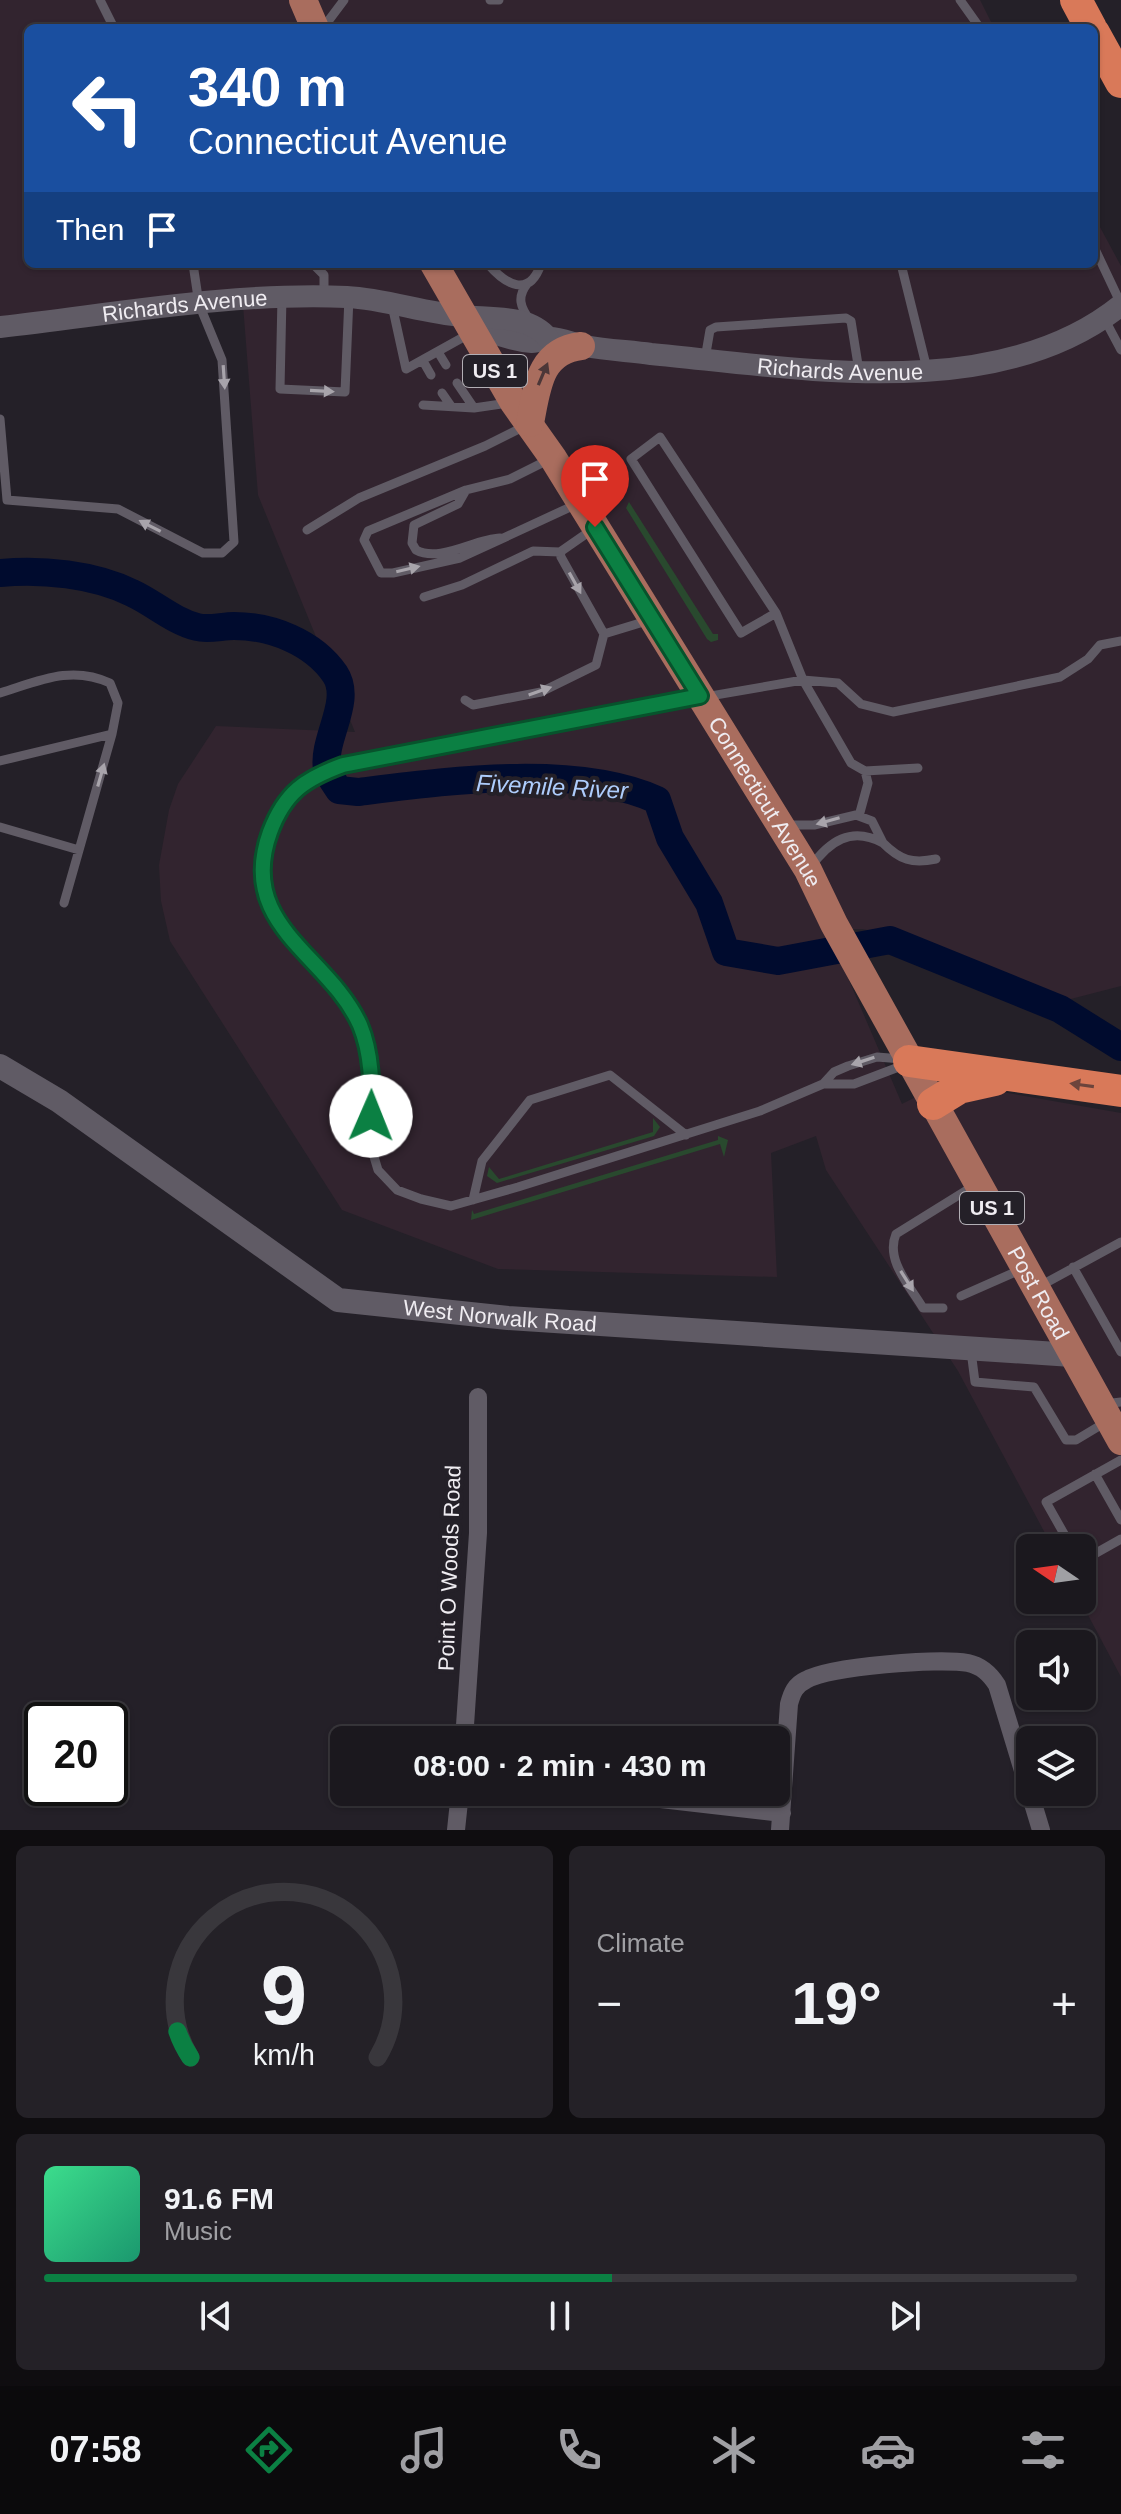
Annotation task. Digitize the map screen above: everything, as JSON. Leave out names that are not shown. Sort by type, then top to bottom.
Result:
[{"type":"highway","points":[[1076,0],[1090,24]]},
{"type":"highway","points":[[1098,39],[1121,82]]},
{"type":"highway","points":[[909,1061],[1121,1091]]},
{"type":"highway","points":[[933,1104],[959,1088],[981,1081],[1043,1079]]},
{"type":"main road","points":[[303,0],[313,24]]},
{"type":"main road","name":"Connecticut Avenue","points":[[436,268],[522,413],[553,458],[808,870],[909,1061]]},
{"type":"main road","points":[[522,413],[544,366],[561,350],[581,346]]},
{"type":"main road","name":"Post Road","points":[[909,1061],[1072,1355],[1113,1417]]},
{"type":"main road","name":"West Norwalk Road","points":[[0,1066],[59,1101],[338,1300],[508,1318],[1072,1355]]},
{"type":"street","name":"Richards Avenue","points":[[0,327],[199,304],[282,297],[349,297],[392,302],[529,342],[541,332],[581,346],[805,371],[859,371],[927,369],[1000,360],[1038,351],[1115,309]]},
{"type":"street","name":"Point O Woods Road","points":[[465,1726],[478,1533],[478,1397]]},
{"type":"street","points":[[687,1806],[781,1821],[789,1704],[796,1686],[814,1676],[845,1668],[965,1663],[985,1671],[997,1685],[1041,1830]]},
{"type":"street","points":[[456,1830],[459,1806]]},
{"type":"lane","points":[[100,0],[112,24]]},
{"type":"lane","points":[[326,24],[344,0]]},
{"type":"lane","points":[[490,0],[499,0]]},
{"type":"lane","points":[[960,0],[977,24]]},
{"type":"lane","points":[[1098,259],[1115,309],[1121,350]]},
{"type":"lane","points":[[0,419],[7,500],[118,509],[203,553],[222,553],[234,542],[222,360],[199,304],[194,268]]},
{"type":"lane","points":[[317,268],[324,275],[324,297]]},
{"type":"lane","points":[[492,268],[504,282],[517,286],[528,283]]},
{"type":"lane","points":[[538,268],[521,292],[521,303],[541,332]]},
{"type":"lane","points":[[902,268],[927,369]]},
{"type":"lane","points":[[282,297],[280,389],[345,392],[349,297]]},
{"type":"lane","points":[[392,302],[406,369],[438,352],[468,324]]},
{"type":"lane","points":[[705,359],[710,330],[716,327],[846,318],[851,321],[859,371]]},
{"type":"lane","points":[[438,352],[446,365]]},
{"type":"lane","points":[[423,361],[431,375]]},
{"type":"lane","points":[[457,383],[474,408]]},
{"type":"lane","points":[[442,393],[451,406]]},
{"type":"lane","points":[[423,405],[522,413]]},
{"type":"lane","points":[[307,530],[359,498],[485,446],[522,413]]},
{"type":"lane","points":[[776,613],[741,633],[631,459],[660,437],[776,613],[803,680],[851,763],[865,771],[918,768]]},
{"type":"lane","points":[[553,458],[510,479],[466,490],[368,531],[364,540],[376,569],[381,573],[393,573],[460,558],[506,537],[588,515]]},
{"type":"lane","points":[[466,490],[458,504],[414,525],[412,543],[416,550],[432,555],[486,538],[506,537]]},
{"type":"lane","points":[[560,552],[588,515]]},
{"type":"lane","points":[[424,597],[462,585],[533,551],[560,552]]},
{"type":"lane","points":[[465,700],[473,705],[541,692],[596,665],[604,634],[560,552]]},
{"type":"lane","points":[[604,634],[653,619]]},
{"type":"lane","points":[[909,1061],[897,1070],[854,1084],[823,1084],[760,1111],[473,1200],[451,1206],[421,1199],[397,1190],[378,1170],[372,1150],[372,1080],[360,1026],[332,985],[283,931],[269,902],[262,872],[269,836],[282,805],[308,778],[343,765],[700,696],[803,680],[838,683],[861,704],[893,712],[1060,677],[1088,659],[1100,645],[1121,641]]},
{"type":"lane","points":[[0,693],[59,675],[89,673],[110,683],[118,703],[64,903]]},
{"type":"lane","points":[[0,761],[112,734]]},
{"type":"lane","points":[[859,816],[868,783],[865,771]]},
{"type":"lane","points":[[779,824],[814,825],[859,816],[872,821],[883,843],[898,859],[918,863],[936,859]]},
{"type":"lane","points":[[0,827],[79,850]]},
{"type":"lane","points":[[808,870],[824,848],[843,836],[869,835],[883,843]]},
{"type":"lane","points":[[823,1084],[834,1072],[877,1057],[894,1056],[909,1061]]},
{"type":"lane","points":[[473,1200],[482,1161],[530,1100],[610,1075],[686,1135]]},
{"type":"lane","points":[[943,1308],[923,1308],[893,1257],[892,1244],[896,1234],[978,1183]]},
{"type":"lane","points":[[961,1296],[1073,1267],[1121,1242]]},
{"type":"lane","points":[[1073,1267],[1121,1352]]},
{"type":"lane","points":[[971,1348],[975,1382],[1034,1387],[1066,1440],[1076,1440],[1113,1417]]},
{"type":"lane","points":[[1064,1534],[1046,1502],[1121,1460]]},
{"type":"lane","points":[[1095,1474],[1121,1520]]},
{"type":"lane","points":[[1096,1553],[1121,1539]]},
{"type":"shaded area","points":[[0,0],[980,0],[992,24],[24,24],[24,268],[1098,268],[1098,223],[1121,266],[1121,986],[1063,1001],[912,938],[862,929],[827,929],[902,1104],[945,1082],[1121,1113],[1121,1677],[1087,1614],[1096,1614],[1096,1534],[1045,1534],[958,1371],[826,1170],[816,1136],[771,1153],[777,1277],[498,1269],[342,1210],[170,941],[161,901],[159,865],[169,810],[178,784],[216,726],[355,732],[258,495],[243,305],[0,317]]},
{"type":"green space","points":[[629,502],[713,634],[718,634],[718,640],[711,642],[707,639],[626,508]]},
{"type":"green space","points":[[653,1118],[660,1127],[654,1136],[497,1183],[487,1176],[489,1167],[499,1179],[653,1132]]},
{"type":"green space","points":[[718,1136],[728,1140],[724,1157],[720,1144],[471,1220],[472,1210],[474,1214],[718,1140]]},
{"type":"waterway","name":"Fivemile River","points":[[0,573],[50,573],[101,581],[132,593],[180,621],[197,627],[262,629],[303,645],[326,663],[340,685],[339,708],[327,757],[328,772],[339,790],[358,792],[510,778],[550,778],[624,789],[657,800],[670,838],[709,903],[726,952],[778,961],[890,940],[1060,1009],[1121,1047]]},
{"type":"route","points":[[371,1116],[372,1080],[360,1026],[332,985],[283,931],[264,888],[264,855],[276,817],[282,805],[308,778],[343,765],[489,734],[700,696],[595,527]]}]
